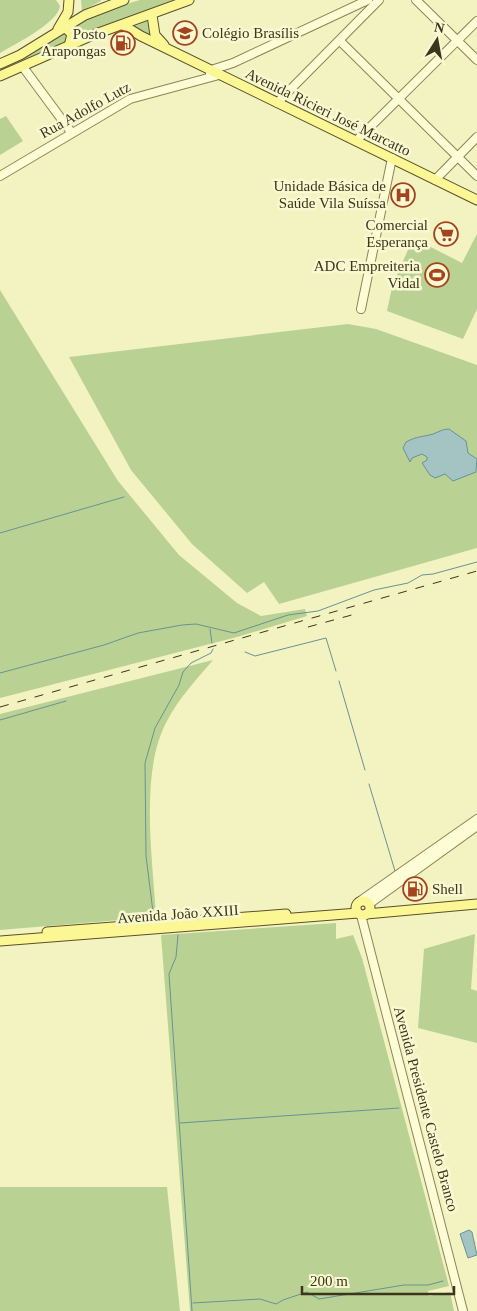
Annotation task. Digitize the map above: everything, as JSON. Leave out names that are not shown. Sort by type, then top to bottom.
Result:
[{"type":"main road","points":[[60,28],[68,12],[69,0]]},
{"type":"main road","points":[[0,64],[20,55],[60,28],[85,15],[124,0]]},
{"type":"main road","points":[[0,76],[93,35],[189,0]]},
{"type":"main road","points":[[152,15],[156,35],[167,49]]},
{"type":"main road","name":"Avenida Ricieri José Marcatto","points":[[123,25],[167,49],[477,200]]},
{"type":"main road","points":[[60,28],[72,34],[69,46]]},
{"type":"main road","name":"Avenida João XXIII","points":[[0,935],[363,909],[411,910],[477,904]]},
{"type":"main road","name":"Avenida João XXIII","points":[[0,941],[363,909]]},
{"type":"street","name":"Rua Adolfo Lutz","points":[[0,176],[71,132],[130,99],[219,74],[233,63],[368,0]]},
{"type":"street","points":[[277,103],[379,0]]},
{"type":"street","points":[[416,0],[477,60]]},
{"type":"street","points":[[356,142],[477,21]]},
{"type":"street","points":[[340,41],[477,176]]},
{"type":"street","points":[[219,74],[233,63]]},
{"type":"street","points":[[23,67],[71,132]]},
{"type":"street","points":[[435,180],[477,137]]},
{"type":"street","points":[[361,309],[392,158]]},
{"type":"street","points":[[363,909],[477,819]]},
{"type":"street","points":[[363,909],[477,826]]},
{"type":"street","name":"Avenida Presidente Castelo Branco","points":[[363,909],[463,1311]]},
{"type":"green space","points":[[0,0],[56,0],[60,6],[57,13],[44,26],[0,53]]},
{"type":"green space","points":[[81,0],[101,0],[101,1],[82,11]]},
{"type":"green space","points":[[140,0],[179,0],[81,36],[0,73],[0,67],[67,29],[85,20]]},
{"type":"green space","points":[[150,20],[151,39],[130,28]]},
{"type":"green space","points":[[6,116],[23,141],[0,155],[0,119]]},
{"type":"green space","name":"ADC Empreiteria Vidal","points":[[477,234],[477,309],[463,339],[387,311],[392,287],[413,238],[462,263]]},
{"type":"green space","points":[[0,290],[118,481],[179,555],[237,603],[261,616],[305,609],[307,616],[237,637],[0,698]]},
{"type":"green space","points":[[348,324],[376,329],[477,365],[477,548],[279,604],[264,582],[247,593],[192,544],[131,470],[69,357]]},
{"type":"green space","points":[[213,660],[177,705],[167,721],[158,742],[150,790],[151,843],[156,917],[0,930],[0,714]]},
{"type":"green space","points":[[336,923],[336,939],[353,935],[362,958],[449,1286],[428,1291],[429,1296],[450,1292],[454,1311],[190,1311],[161,935]]},
{"type":"green space","points":[[475,934],[471,989],[477,991],[477,1043],[418,1028],[424,949]]},
{"type":"green space","points":[[0,1187],[167,1187],[180,1311],[0,1311]]},
{"type":"water","points":[[449,429],[466,441],[468,453],[477,459],[476,472],[453,481],[445,474],[435,478],[430,475],[422,463],[427,460],[427,457],[422,454],[412,458],[410,462],[403,448],[406,442],[410,440]]},
{"type":"water","points":[[469,1230],[472,1232],[477,1255],[468,1258],[460,1234]]},
{"type":"waterway","points":[[0,533],[124,497]]},
{"type":"waterway","points":[[0,673],[104,645],[138,633],[182,625],[196,624],[234,633],[288,615],[318,611],[374,590],[408,583],[422,575],[433,574],[477,562]]},
{"type":"waterway","points":[[210,629],[212,643]]},
{"type":"waterway","points":[[245,652],[255,656],[326,638],[336,671]]},
{"type":"waterway","points":[[153,912],[146,856],[145,763],[155,728],[179,685],[183,672],[191,663],[211,653],[213,649]]},
{"type":"waterway","points":[[339,681],[365,770]]},
{"type":"waterway","points":[[0,720],[66,701]]},
{"type":"waterway","points":[[369,784],[395,871]]},
{"type":"waterway","points":[[178,935],[176,957],[169,974],[192,1311]]},
{"type":"waterway","points":[[180,1123],[399,1108]]},
{"type":"waterway","points":[[193,1303],[260,1299],[276,1304],[307,1292],[319,1299],[404,1285],[428,1285],[443,1281]]},
{"type":"railway","points":[[0,707],[477,571]]},
{"type":"railway","points":[[308,627],[359,613]]},
{"type":"place","name":"Colégio Brasílis","points":[[185,33]]},
{"type":"place","name":"Posto Arapongas","points":[[123,43]]},
{"type":"place","name":"Unidade Básica de Saúde Vila Suíssa","points":[[403,195]]},
{"type":"place","name":"Comercial Esperança","points":[[446,234]]},
{"type":"place","name":"ADC Empreiteria Vidal","points":[[437,275]]},
{"type":"place","name":"Shell","points":[[415,889]]}]
